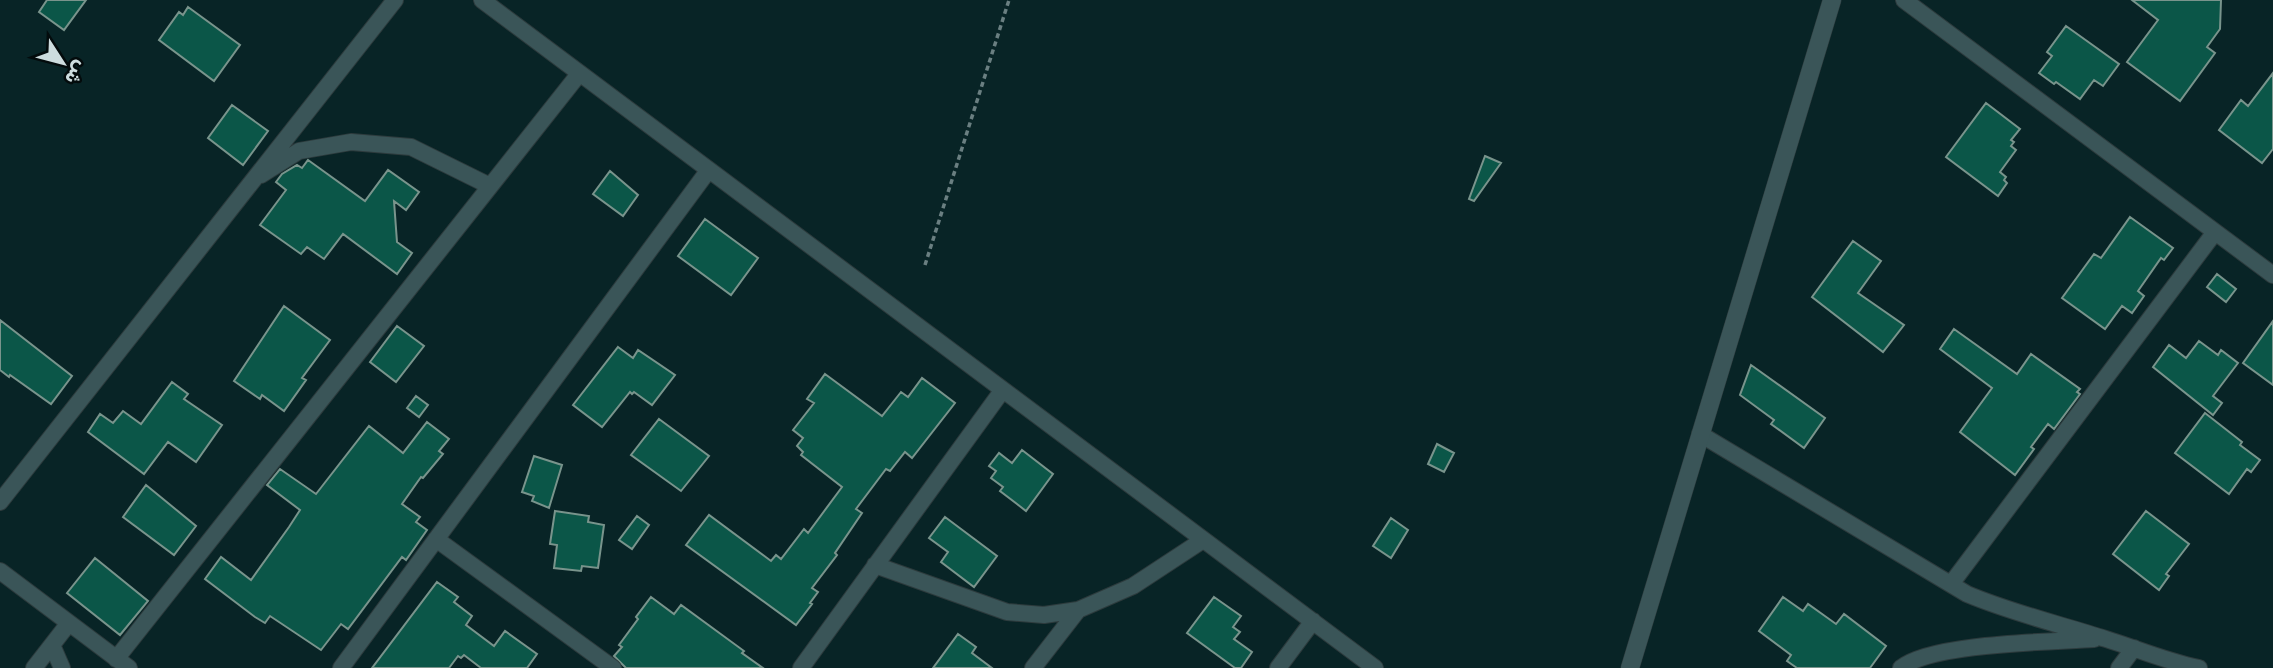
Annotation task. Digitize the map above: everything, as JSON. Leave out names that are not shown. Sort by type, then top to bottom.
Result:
[{"type":"street","points":[[0,502],[395,0]]},
{"type":"street","points":[[482,0],[1375,668]]},
{"type":"street","points":[[1630,668],[1832,0]]},
{"type":"street","points":[[1904,0],[2273,275]]},
{"type":"street","points":[[0,572],[123,663],[579,74]]},
{"type":"street","points":[[251,182],[299,151],[351,142],[411,147],[490,186]]},
{"type":"street","points":[[341,668],[708,170]]},
{"type":"street","points":[[1951,584],[2215,232]]},
{"type":"street","points":[[801,668],[1002,391]]},
{"type":"street","points":[[1700,434],[1951,584],[2005,610],[2105,638],[2168,662],[2199,668]]},
{"type":"street","points":[[436,539],[613,668]]},
{"type":"street","points":[[875,565],[1007,612],[1044,615],[1078,610],[1133,586],[1203,540]]},
{"type":"street","points":[[1033,668],[1078,610]]},
{"type":"street","points":[[1278,668],[1313,621]]},
{"type":"street","points":[[34,668],[69,623]]},
{"type":"street","points":[[1901,668],[1916,658],[1974,647],[2105,638]]},
{"type":"street","points":[[52,645],[62,668]]},
{"type":"street","points":[[2119,668],[2134,648]]},
{"type":"path","points":[[925,265],[1009,0]]},
{"type":"building","points":[[47,0],[86,0],[64,30],[39,12]]},
{"type":"building","points":[[2132,0],[2221,0],[2220,29],[2207,47],[2215,53],[2180,101],[2127,62],[2158,20]]},
{"type":"building","points":[[188,7],[240,45],[214,81],[159,40],[179,12],[183,15]]},
{"type":"building","points":[[2066,26],[2119,64],[2103,86],[2094,80],[2080,99],[2039,73],[2052,56],[2047,52]]},
{"type":"building","points":[[2273,73],[2273,149],[2262,163],[2219,130],[2241,100],[2248,106]]},
{"type":"building","points":[[1986,103],[2020,129],[2011,140],[2014,142],[2011,146],[2016,150],[2000,172],[2006,177],[2004,180],[2007,183],[1998,196],[1946,157]]},
{"type":"building","points":[[232,105],[268,131],[243,165],[208,138]]},
{"type":"building","points":[[1485,156],[1501,163],[1474,201],[1469,199]]},
{"type":"building","points":[[308,160],[365,201],[388,170],[419,192],[406,210],[394,201],[397,242],[412,253],[397,274],[343,234],[324,259],[307,247],[301,254],[260,225],[286,190],[276,182],[282,174],[297,165],[302,168]]},
{"type":"building","points":[[610,171],[638,195],[623,216],[593,194]]},
{"type":"building","points":[[2130,217],[2173,248],[2164,260],[2161,258],[2138,291],[2144,296],[2132,313],[2122,306],[2105,329],[2062,298],[2094,254],[2101,258]]},
{"type":"building","points":[[705,219],[758,258],[731,295],[678,256]]},
{"type":"building","points":[[1853,241],[1881,261],[1858,293],[1904,325],[1883,352],[1812,297]]},
{"type":"building","points":[[2217,274],[2236,289],[2226,302],[2207,287]]},
{"type":"building","points":[[284,306],[330,340],[302,378],[306,380],[284,411],[262,395],[260,399],[234,381]]},
{"type":"building","points":[[0,320],[72,376],[51,404],[0,370]]},
{"type":"building","points":[[2273,321],[2273,385],[2243,363]]},
{"type":"building","points":[[397,326],[424,346],[396,382],[370,362]]},
{"type":"building","points":[[1954,329],[2017,374],[2031,354],[2080,389],[2077,392],[2080,394],[2054,429],[2048,424],[2015,475],[1960,432],[1992,388],[1940,349]]},
{"type":"building","points":[[2199,341],[2218,355],[2221,350],[2238,363],[2213,396],[2222,403],[2213,415],[2153,367],[2169,345],[2186,358]]},
{"type":"building","points":[[618,347],[633,358],[638,350],[675,375],[652,405],[630,392],[602,427],[573,405]]},
{"type":"building","points":[[1751,365],[1825,418],[1804,448],[1771,424],[1774,420],[1740,395]]},
{"type":"building","points":[[825,374],[882,416],[901,392],[908,397],[922,378],[955,403],[912,458],[905,452],[890,471],[886,469],[856,509],[862,513],[835,553],[837,555],[812,588],[818,592],[796,625],[686,545],[709,515],[771,561],[776,555],[781,559],[804,529],[808,533],[842,487],[801,455],[803,452],[797,446],[803,438],[793,430],[814,403],[807,399]]},
{"type":"building","points":[[172,382],[188,394],[184,399],[222,425],[196,462],[168,442],[144,474],[88,432],[100,414],[113,423],[123,411],[141,424]]},
{"type":"building","points":[[416,396],[428,405],[419,417],[407,408]]},
{"type":"building","points":[[2205,413],[2260,460],[2251,472],[2247,469],[2229,494],[2175,453]]},
{"type":"building","points":[[659,419],[709,456],[681,491],[631,455]]},
{"type":"building","points":[[427,422],[449,439],[439,451],[443,454],[423,478],[421,477],[402,504],[420,517],[416,522],[427,530],[406,560],[402,557],[348,629],[341,624],[321,650],[270,616],[265,623],[255,617],[205,579],[221,557],[251,580],[289,527],[300,510],[267,485],[280,469],[316,494],[369,426],[403,453]]},
{"type":"building","points":[[1437,444],[1454,453],[1444,472],[1428,464]]},
{"type":"building","points":[[1022,450],[1053,474],[1026,511],[1000,491],[1003,487],[991,478],[996,471],[989,466],[999,453],[1012,463]]},
{"type":"building","points":[[534,456],[562,465],[549,508],[532,501],[534,496],[522,492]]},
{"type":"building","points":[[146,485],[196,526],[174,555],[123,517]]},
{"type":"building","points":[[555,511],[589,516],[588,522],[604,525],[598,568],[582,566],[581,571],[554,568],[557,545],[550,544]]},
{"type":"building","points":[[2146,511],[2189,544],[2166,574],[2169,576],[2159,590],[2113,554]]},
{"type":"building","points":[[637,516],[649,525],[632,549],[619,540]]},
{"type":"building","points":[[945,517],[997,556],[974,587],[941,562],[948,552],[929,538]]},
{"type":"building","points":[[1391,518],[1408,530],[1391,558],[1373,546]]},
{"type":"building","points":[[95,558],[148,601],[120,635],[67,593]]},
{"type":"building","points":[[437,582],[458,597],[454,602],[472,616],[466,625],[494,646],[505,631],[537,654],[527,668],[481,668],[464,655],[461,658],[458,656],[449,668],[372,668]]},
{"type":"building","points":[[651,597],[674,614],[681,605],[763,668],[626,668],[614,656]]},
{"type":"building","points":[[1214,597],[1241,616],[1233,627],[1240,632],[1234,639],[1252,652],[1241,668],[1235,668],[1187,633]]},
{"type":"building","points":[[1783,597],[1803,611],[1808,604],[1836,624],[1844,614],[1886,646],[1870,668],[1797,668],[1787,661],[1791,655],[1759,631]]},
{"type":"building","points":[[958,634],[976,647],[972,653],[992,668],[933,668]]}]
